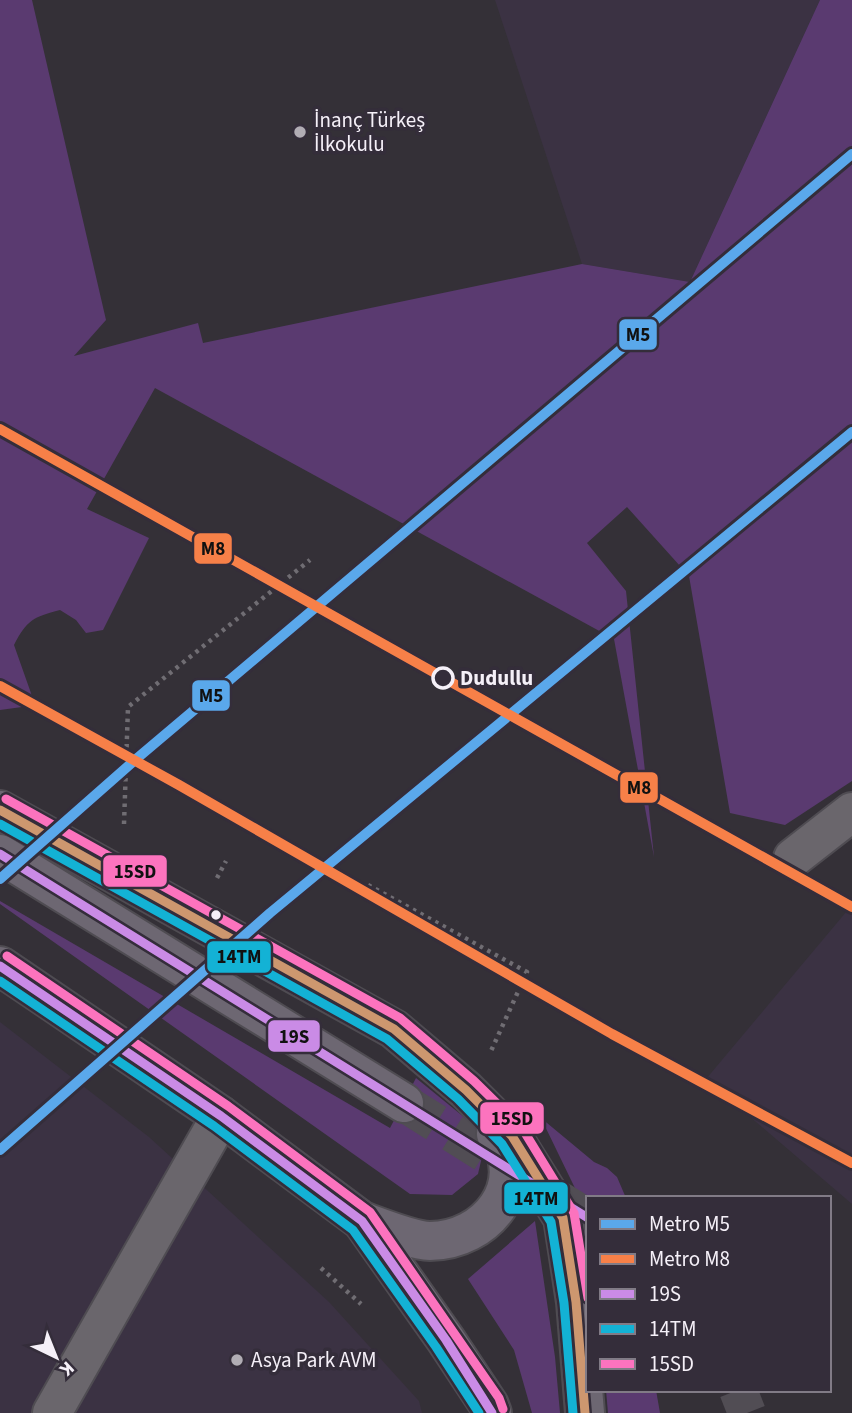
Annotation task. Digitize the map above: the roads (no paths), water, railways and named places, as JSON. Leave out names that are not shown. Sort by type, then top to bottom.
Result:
[{"type":"main road","points":[[0,810],[394,1029],[466,1090],[512,1136],[563,1218],[576,1302],[585,1413]]},
{"type":"main road","points":[[0,854],[404,1103]]},
{"type":"main road","points":[[0,966],[221,1116],[362,1221],[446,1340],[492,1413]]},
{"type":"main road","points":[[362,1221],[428,1241],[457,1237],[481,1224],[494,1211],[506,1195],[510,1173],[504,1145],[466,1090]]},
{"type":"street","points":[[793,858],[852,812]]},
{"type":"street","points":[[52,1413],[221,1116]]},
{"type":"tunnel","points":[[404,1103],[586,1217]]},
{"type":"tunnel","points":[[739,1392],[747,1413]]},
{"type":"metro line","name":"M5","points":[[0,879],[135,760],[852,154]]},
{"type":"metro line","name":"M8","points":[[0,429],[852,907]]},
{"type":"metro line","name":"M5","points":[[0,1150],[270,913],[852,432]]},
{"type":"metro line","name":"M8","points":[[0,686],[179,785],[612,1034],[852,1163]]},
{"type":"place","name":"İnanç Türkeş İlkokulu","points":[[300,132]]},
{"type":"place","name":"Dudullu","points":[[443,678]]},
{"type":"place","name":"Asya Park AVM","points":[[237,1360]]}]
